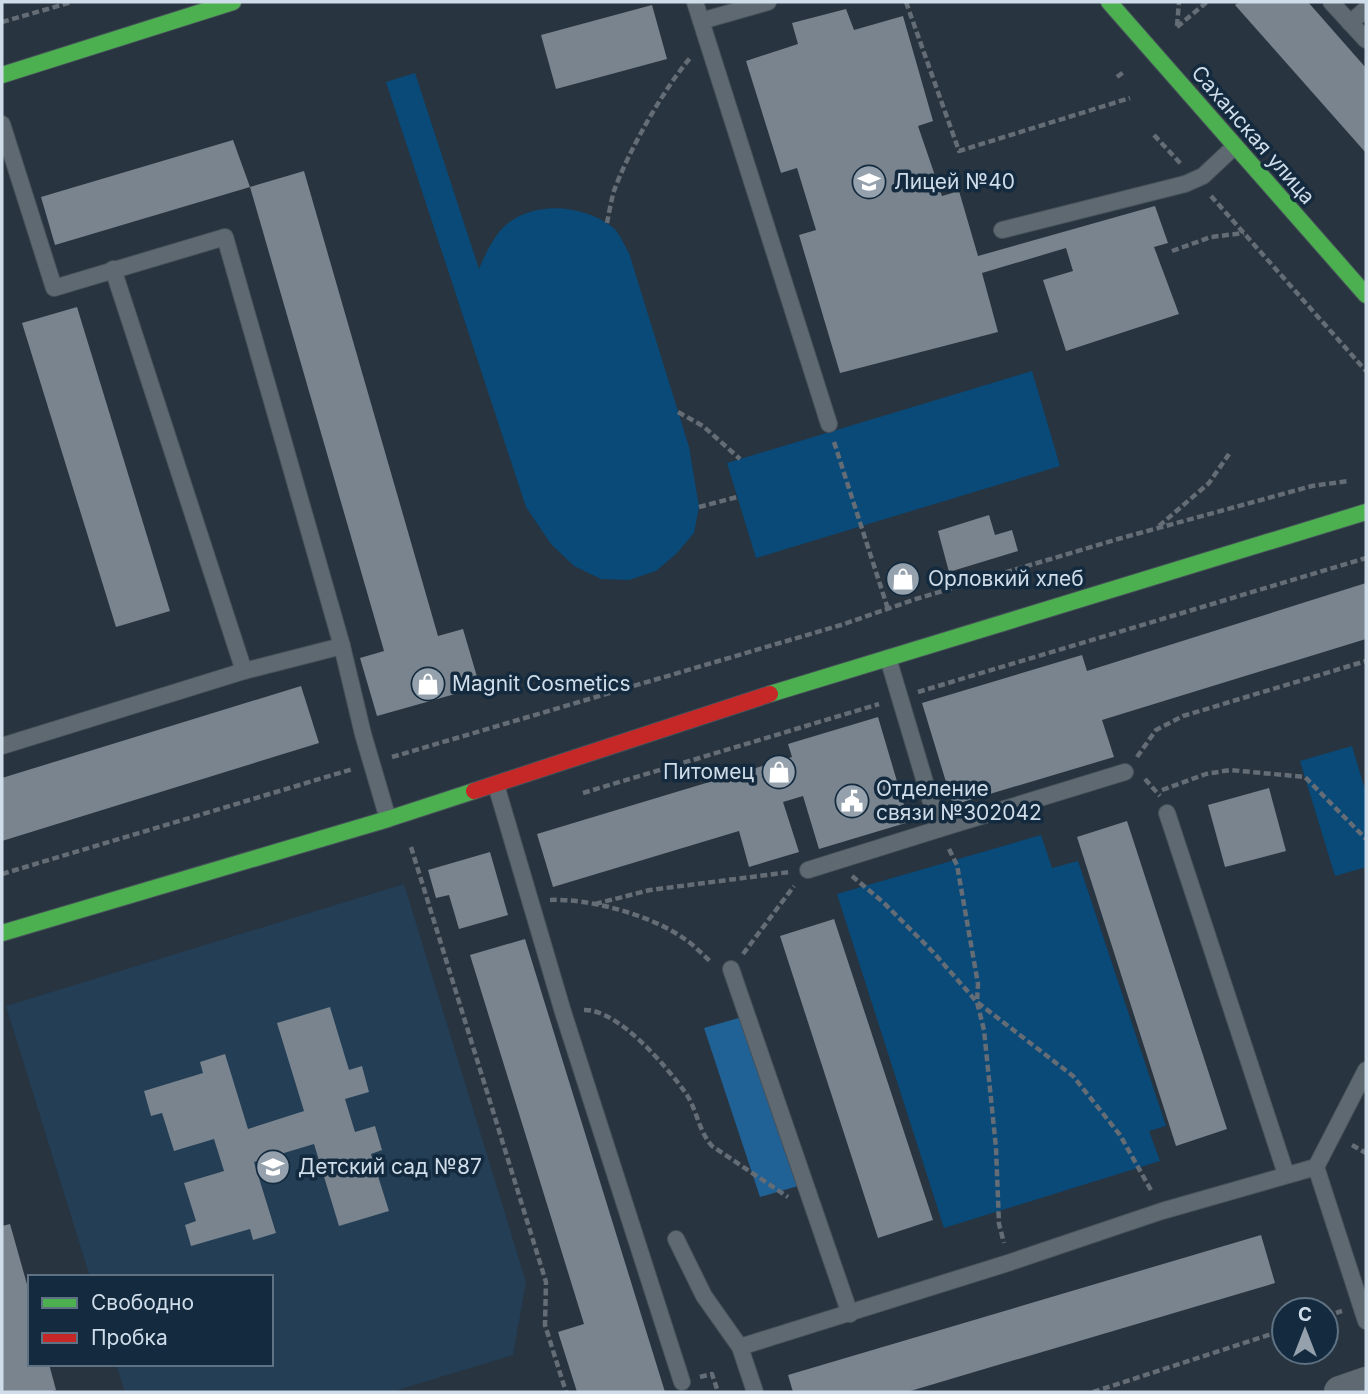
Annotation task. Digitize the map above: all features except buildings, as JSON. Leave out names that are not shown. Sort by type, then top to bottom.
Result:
[{"type":"street","points":[[2,75],[160,18],[233,2]]},
{"type":"street","name":"Саханская улица","points":[[1109,2],[1366,295]]},
{"type":"street","points":[[2,933],[388,819],[784,690],[1366,512]]},
{"type":"street","points":[[1340,1392],[1366,1384]]},
{"type":"lane","points":[[695,2],[829,424]]},
{"type":"lane","points":[[701,21],[768,2]]},
{"type":"lane","points":[[1331,2],[1366,40]]},
{"type":"lane","points":[[1350,23],[1366,9]]},
{"type":"lane","points":[[2,124],[54,288],[225,237],[342,646],[388,819]]},
{"type":"lane","points":[[1002,230],[1185,184],[1203,176],[1234,147]]},
{"type":"lane","points":[[113,269],[244,671]]},
{"type":"lane","points":[[2,746],[244,671],[342,646]]},
{"type":"lane","points":[[888,658],[939,829]]},
{"type":"lane","points":[[808,870],[1125,772]]},
{"type":"lane","points":[[496,785],[528,901],[682,1381]]},
{"type":"lane","points":[[1167,813],[1286,1174]]},
{"type":"lane","points":[[731,969],[850,1314]]},
{"type":"lane","points":[[1366,1070],[1316,1167],[1366,1321]]},
{"type":"lane","points":[[740,1347],[850,1314],[1162,1211],[1316,1167]]},
{"type":"lane","points":[[676,1240],[704,1296],[740,1347],[755,1392]]},
{"type":"path","points":[[2,22],[72,2]]},
{"type":"path","points":[[906,2],[959,151],[1130,98]]},
{"type":"path","points":[[1179,2],[1177,27],[1207,2]]},
{"type":"path","points":[[607,223],[613,193],[635,147],[676,75],[707,40]]},
{"type":"path","points":[[1117,77],[1128,68]]},
{"type":"path","points":[[1154,135],[1366,371]]},
{"type":"path","points":[[1172,251],[1211,237],[1244,233]]},
{"type":"path","points":[[678,412],[703,426],[740,459]]},
{"type":"path","points":[[829,424],[888,609]]},
{"type":"path","points":[[1157,527],[1209,483],[1228,454]]},
{"type":"path","points":[[2,874],[828,629],[1157,527],[1312,486],[1357,481]]},
{"type":"path","points":[[699,508],[737,497]]},
{"type":"path","points":[[572,796],[1366,558]]},
{"type":"path","points":[[1167,813],[1158,792],[1142,777],[1125,772],[1156,730],[1183,716],[1366,661]]},
{"type":"path","points":[[1158,792],[1206,774],[1230,770],[1306,777],[1366,839]]},
{"type":"path","points":[[939,829],[957,865],[978,984],[977,1002],[984,1030],[988,1066],[999,1224],[1008,1263]]},
{"type":"path","points":[[410,844],[546,1282],[545,1325],[566,1392]]},
{"type":"path","points":[[837,861],[933,952],[977,1002],[1073,1076],[1120,1135],[1162,1211]]},
{"type":"path","points":[[528,901],[557,899],[594,904],[656,923],[686,940],[713,964],[731,969],[808,870]]},
{"type":"path","points":[[594,904],[650,890],[808,870]]},
{"type":"path","points":[[563,1012],[590,1010],[606,1015],[627,1030],[685,1093],[694,1108],[703,1136],[712,1146],[814,1214]]},
{"type":"path","points":[[1093,1392],[1270,1335]]},
{"type":"path","points":[[712,1374],[718,1392]]},
{"type":"shaded area","points":[[415,73],[479,269],[500,231],[511,221],[524,214],[554,208],[569,209],[598,218],[616,231],[629,253],[689,447],[699,507],[694,533],[676,554],[656,571],[629,580],[601,579],[574,566],[551,544],[526,507],[386,82]]},
{"type":"shaded area","points":[[1032,371],[1060,466],[756,558],[727,463]]},
{"type":"shaded area","points":[[1352,746],[1366,793],[1366,867],[1335,876],[1300,761]]},
{"type":"shaded area","points":[[1041,835],[1052,868],[1078,861],[1166,1126],[1149,1131],[1160,1161],[944,1228],[837,894]]},
{"type":"shaded area","name":"Детский сад №87","points":[[404,884],[526,1282],[513,1355],[391,1392],[125,1392],[117,1366],[273,1366],[273,1275],[89,1275],[6,1006]]},
{"type":"shaded area","points":[[742,1017],[798,1186],[760,1197],[704,1028]]},
{"type":"traffic: fast","points":[[2,75],[233,2]]},
{"type":"traffic: fast","points":[[1109,2],[1366,295]]},
{"type":"traffic: fast","points":[[770,694],[1366,512]]},
{"type":"traffic: fast","points":[[2,933],[474,791]]},
{"type":"traffic: jam","points":[[474,791],[770,694]]},
{"type":"place","name":"Лицей №40","points":[[869,182]]},
{"type":"place","name":"Орловкий хлеб","points":[[903,579]]},
{"type":"place","name":"Magnit Cosmetics","points":[[428,684]]},
{"type":"place","name":"Питомец","points":[[779,772]]},
{"type":"place","name":"Отделение связи №302042","points":[[852,801]]},
{"type":"place","name":"Детский сад №87","points":[[273,1167]]}]
